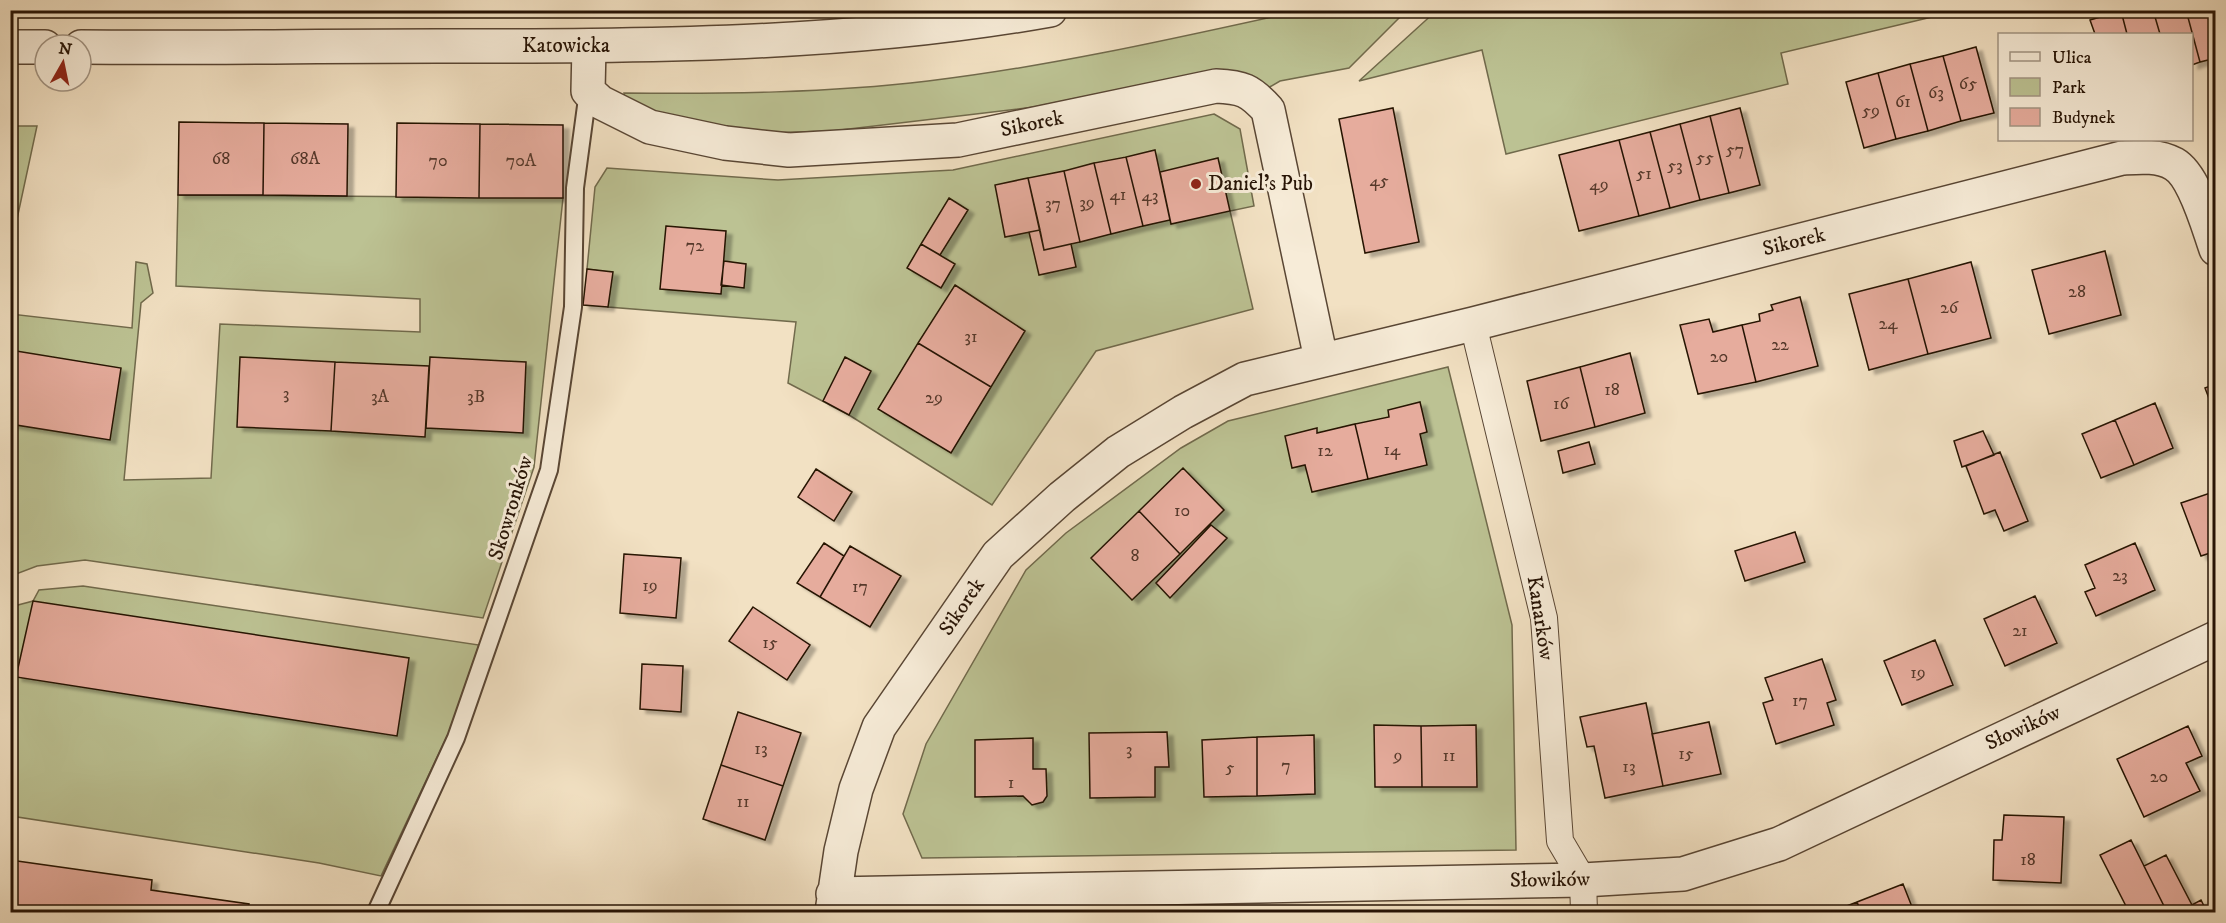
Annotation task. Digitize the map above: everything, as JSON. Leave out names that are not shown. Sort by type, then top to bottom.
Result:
[{"type":"street","name":"Katowicka","points":[[93,47],[589,46],[797,40],[947,26],[1050,10]]},
{"type":"street","points":[[588,91],[589,46]]},
{"type":"street","points":[[10,47],[33,47]]},
{"type":"street","name":"Sikorek","points":[[588,91],[600,102],[650,127],[725,143],[789,150],[958,140],[1216,86],[1236,87],[1254,94],[1268,110],[1320,359]]},
{"type":"street","name":"Sikorek","points":[[833,903],[841,851],[856,789],[879,727],[998,555],[1062,497],[1118,452],[1183,412],[1245,379],[1320,359],[1473,324],[2122,158],[2152,157],[2175,164],[2189,181],[2216,249]]},
{"type":"street","name":"Kanarków","points":[[1473,324],[1544,618],[1560,840],[1583,880],[1584,912]]},
{"type":"street","name":"Słowików","points":[[833,903],[1583,880],[1683,874],[1779,844],[2216,638]]},
{"type":"lane","name":"Skowronków","points":[[376,912],[456,738],[549,470],[573,307],[575,188],[588,91]]},
{"type":"green space","points":[[1299,11],[1406,11],[1349,68],[1280,81],[1268,88],[1243,74],[1213,70],[1034,107],[832,131],[765,133],[681,120],[634,106],[625,100],[624,93],[776,92],[928,81],[1021,68]]},
{"type":"green space","points":[[1436,11],[1957,11],[1781,53],[1788,84],[1506,154],[1482,50],[1359,81]]},
{"type":"green space","points":[[1214,114],[1240,129],[1254,206],[1230,211],[1253,309],[1096,351],[992,505],[849,415],[788,383],[796,322],[608,307],[612,273],[587,269],[595,187],[607,168],[778,180],[953,170]]},
{"type":"green space","points":[[10,126],[37,126],[11,247]]},
{"type":"green space","points":[[178,195],[563,198],[534,467],[483,618],[85,560],[37,566],[11,576],[11,314],[132,328],[136,262],[147,264],[153,293],[141,303],[124,480],[211,478],[220,324],[420,332],[420,299],[176,286]]},
{"type":"green space","points":[[1448,367],[1512,625],[1516,850],[922,858],[903,814],[926,744],[1026,570],[1066,533],[1181,448],[1228,421]]},
{"type":"green space","points":[[83,586],[479,645],[449,732],[381,876],[319,863],[11,816],[10,610],[33,601],[39,590]]},
{"type":"building","points":[[2153,10],[2160,33],[2127,33],[2121,11]]},
{"type":"building","points":[[2153,10],[2186,10],[2192,33],[2160,33]]},
{"type":"building","points":[[2186,10],[2216,10],[2216,58],[2200,62]]},
{"type":"building","points":[[2121,11],[2127,33],[2095,33],[2090,20]]},
{"type":"building","points":[[2193,36],[2200,62],[2193,65]]},
{"type":"building","points":[[1976,47],[1994,113],[1961,121],[1943,56]]},
{"type":"building","points":[[1943,56],[1961,121],[1928,131],[1910,64]]},
{"type":"building","points":[[1910,64],[1928,131],[1896,139],[1878,73]]},
{"type":"building","points":[[1878,73],[1896,139],[1864,148],[1846,82]]},
{"type":"building","points":[[1393,108],[1419,242],[1365,253],[1339,119]]},
{"type":"building","points":[[1740,108],[1760,185],[1729,193],[1710,116]]},
{"type":"building","points":[[1710,116],[1729,193],[1700,200],[1680,124]]},
{"type":"building","points":[[179,122],[264,123],[263,195],[178,195]]},
{"type":"building","points":[[264,123],[348,124],[347,196],[263,195]]},
{"type":"building","points":[[397,123],[480,124],[479,198],[396,197]]},
{"type":"building","points":[[480,124],[563,125],[563,198],[479,198]]},
{"type":"building","points":[[1680,124],[1700,200],[1670,208],[1650,132]]},
{"type":"building","points":[[1650,132],[1670,208],[1639,216],[1619,140]]},
{"type":"building","points":[[1619,140],[1639,216],[1579,231],[1559,155]]},
{"type":"building","points":[[1155,150],[1170,220],[1143,226],[1126,157]]},
{"type":"building","points":[[1126,157],[1143,226],[1111,234],[1094,163]]},
{"type":"building","points":[[1218,158],[1230,211],[1171,224],[1160,172]]},
{"type":"building","points":[[1094,163],[1111,234],[1080,242],[1064,171]]},
{"type":"building","points":[[1064,171],[1080,242],[1044,250],[1028,178]]},
{"type":"building","points":[[1028,178],[1040,230],[1005,237],[995,185]]},
{"type":"building","points":[[949,198],[968,210],[940,255],[921,244]]},
{"type":"building","points":[[666,226],[726,231],[721,294],[660,289]]},
{"type":"building","points":[[1040,230],[1044,250],[1071,244],[1076,267],[1039,275],[1029,232]]},
{"type":"building","points":[[921,244],[955,264],[941,288],[907,268]]},
{"type":"building","points":[[2105,251],[2121,315],[2049,334],[2032,270]]},
{"type":"building","points":[[724,261],[746,264],[744,288],[721,285]]},
{"type":"building","points":[[1971,262],[1991,338],[1928,354],[1908,279]]},
{"type":"building","points":[[587,269],[613,272],[608,307],[583,305]]},
{"type":"building","points":[[1908,279],[1928,354],[1869,370],[1849,294]]},
{"type":"building","points":[[955,285],[1025,331],[991,387],[918,343]]},
{"type":"building","points":[[1800,297],[1818,366],[1756,382],[1742,325],[1760,321],[1759,314],[1773,310],[1771,305]]},
{"type":"building","points":[[1709,319],[1713,332],[1742,325],[1756,382],[1698,394],[1680,325]]},
{"type":"building","points":[[918,343],[991,387],[951,453],[878,409]]},
{"type":"building","points":[[10,350],[121,368],[110,440],[10,424]]},
{"type":"building","points":[[1630,353],[1645,413],[1595,427],[1580,367]]},
{"type":"building","points":[[240,357],[335,362],[331,431],[237,427]]},
{"type":"building","points":[[430,357],[526,362],[523,433],[426,428]]},
{"type":"building","points":[[845,357],[871,371],[849,415],[823,401]]},
{"type":"building","points":[[335,362],[429,366],[425,437],[331,431]]},
{"type":"building","points":[[1580,367],[1595,427],[1541,441],[1527,381]]},
{"type":"building","points":[[2216,384],[2216,417],[2205,388]]},
{"type":"building","points":[[1420,402],[1427,432],[1420,434],[1427,465],[1368,479],[1355,424],[1389,417],[1388,410]]},
{"type":"building","points":[[2155,403],[2173,448],[2134,465],[2115,420]]},
{"type":"building","points":[[2115,420],[2134,465],[2101,478],[2082,434]]},
{"type":"building","points":[[1355,424],[1368,479],[1312,492],[1305,465],[1292,468],[1285,436],[1317,428],[1317,433]]},
{"type":"building","points":[[1983,431],[1994,455],[1962,467],[1954,441]]},
{"type":"building","points":[[1589,442],[1595,464],[1563,473],[1558,451]]},
{"type":"building","points":[[2000,452],[2028,521],[2004,531],[1995,510],[1984,514],[1966,466]]},
{"type":"building","points":[[1183,468],[1224,510],[1180,554],[1139,511]]},
{"type":"building","points":[[816,469],[852,492],[834,521],[798,497]]},
{"type":"building","points":[[2216,491],[2216,551],[2201,556],[2181,503]]},
{"type":"building","points":[[1139,511],[1180,554],[1132,600],[1091,558]]},
{"type":"building","points":[[1211,525],[1227,538],[1170,598],[1156,583]]},
{"type":"building","points":[[1795,532],[1805,562],[1745,581],[1735,551]]},
{"type":"building","points":[[824,543],[844,556],[820,597],[797,583]]},
{"type":"building","points":[[2135,543],[2155,590],[2096,616],[2085,592],[2095,588],[2085,565]]},
{"type":"building","points":[[850,546],[901,576],[870,627],[820,597]]},
{"type":"building","points":[[624,554],[681,558],[676,618],[620,613]]},
{"type":"building","points":[[2035,596],[2057,643],[2005,666],[1984,619]]},
{"type":"building","points":[[33,601],[409,658],[397,736],[16,677]]},
{"type":"building","points":[[753,607],[810,645],[787,680],[729,641]]},
{"type":"building","points":[[1935,640],[1953,685],[1902,705],[1884,661]]},
{"type":"building","points":[[1822,659],[1836,700],[1827,703],[1834,725],[1776,744],[1763,703],[1773,700],[1765,678]]},
{"type":"building","points":[[642,664],[683,666],[681,712],[640,709]]},
{"type":"building","points":[[1646,703],[1663,786],[1605,798],[1594,746],[1587,747],[1580,717]]},
{"type":"building","points":[[738,712],[801,733],[783,786],[721,765]]},
{"type":"building","points":[[1709,722],[1721,774],[1663,786],[1652,734]]},
{"type":"building","points":[[1374,725],[1421,726],[1422,787],[1375,787]]},
{"type":"building","points":[[1476,725],[1477,787],[1422,787],[1421,726]]},
{"type":"building","points":[[2188,726],[2202,756],[2186,763],[2200,791],[2144,817],[2117,759]]},
{"type":"building","points":[[1167,732],[1169,767],[1155,767],[1155,797],[1090,798],[1089,733]]},
{"type":"building","points":[[1314,735],[1315,794],[1257,796],[1257,737]]},
{"type":"building","points":[[1257,737],[1257,796],[1204,797],[1202,740]]},
{"type":"building","points":[[1033,738],[1033,769],[1046,769],[1047,796],[1043,802],[1032,805],[1023,796],[975,797],[975,740]]},
{"type":"building","points":[[721,765],[783,786],[765,840],[703,819]]},
{"type":"building","points":[[2004,815],[2064,817],[2061,883],[1993,880],[1994,840],[2002,840]]},
{"type":"building","points":[[2131,840],[2167,912],[2129,912],[2100,855]]},
{"type":"building","points":[[2166,855],[2192,905],[2201,900],[2207,912],[2167,912],[2144,866]]},
{"type":"building","points":[[10,860],[152,880],[151,890],[249,904],[248,912],[10,912]]},
{"type":"building","points":[[1903,884],[1914,912],[1861,912],[1857,902]]},
{"type":"building","points":[[1857,902],[1861,912],[1831,912]]},
{"type":"tram line","points":[[10,17],[538,14],[584,10]]},
{"type":"place","name":"Daniel's Pub","points":[[1196,184]]}]
